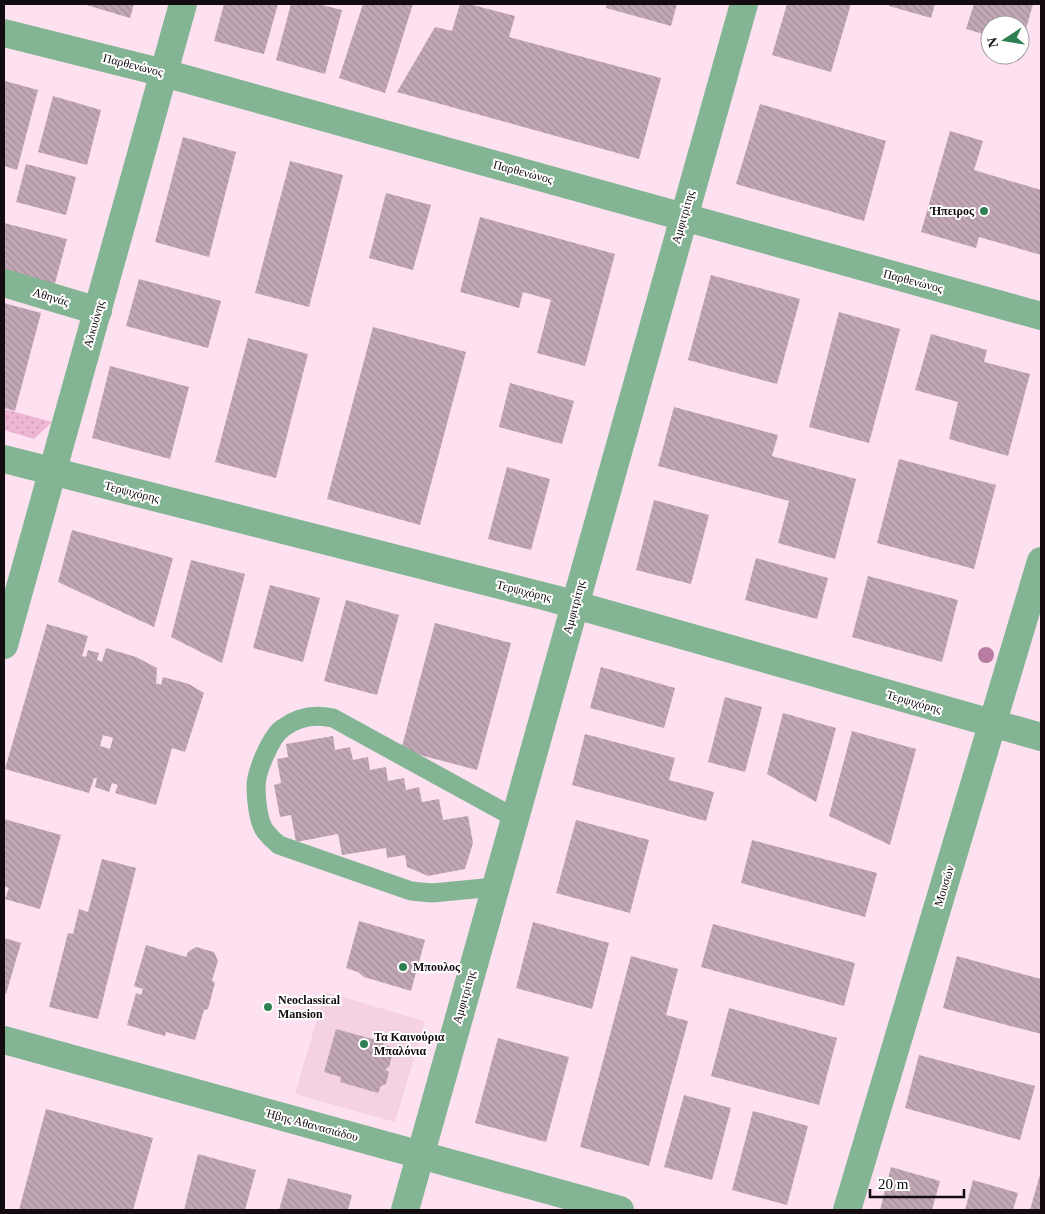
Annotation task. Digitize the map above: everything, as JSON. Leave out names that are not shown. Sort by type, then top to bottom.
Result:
[{"type":"street","name":"Αλκυόνης","points":[[4,645],[183,4]]},
{"type":"street","name":"Αμφιτρίτης","points":[[404,1210],[744,4]]},
{"type":"street","name":"Παρθενώνος","points":[[4,33],[164,73],[1041,316]]},
{"type":"street","name":"Αθηνάς","points":[[4,283],[98,311]]},
{"type":"street","name":"Τερψιχόρης","points":[[4,459],[575,605],[1041,737]]},
{"type":"street","name":"Μουσών","points":[[847,1210],[1041,561]]},
{"type":"street","name":"Ήβης Αθανασιάδου","points":[[4,1040],[620,1210]]},
{"type":"lane","points":[[495,887],[432,893],[411,891],[278,845],[264,830],[258,810],[256,785],[266,752],[281,729],[299,718],[318,714],[333,718],[515,818]]},
{"type":"shaded area","points":[[4,409],[52,422],[34,439],[4,430]]},
{"type":"shaded area","name":"Τα Καινούρια Μπαλόνια","points":[[325,992],[425,1021],[395,1122],[295,1094]]},
{"type":"building","points":[[83,4],[134,4],[130,18]]},
{"type":"building","points":[[224,4],[278,4],[264,54],[214,41]]},
{"type":"building","points":[[291,4],[318,4],[342,10],[325,74],[276,60]]},
{"type":"building","points":[[363,4],[413,4],[385,93],[339,78]]},
{"type":"building","points":[[460,4],[469,4],[515,16],[509,37],[661,78],[639,159],[397,92],[435,27],[452,31]]},
{"type":"building","points":[[607,4],[677,4],[671,26],[606,8]]},
{"type":"building","points":[[787,4],[851,4],[831,72],[772,55]]},
{"type":"building","points":[[889,4],[935,4],[931,18],[889,6]]},
{"type":"building","points":[[974,4],[1033,4],[1030,15],[980,15],[980,33],[966,29]]},
{"type":"building","points":[[5,81],[38,90],[17,170],[4,166]]},
{"type":"building","points":[[53,96],[101,110],[87,165],[38,152]]},
{"type":"building","points":[[760,104],[886,141],[864,221],[736,184]]},
{"type":"building","name":"Ήπειρος","points":[[950,131],[983,141],[974,170],[1041,190],[1041,255],[979,237],[976,248],[921,232]]},
{"type":"building","points":[[183,137],[236,152],[209,257],[155,242]]},
{"type":"building","points":[[290,161],[343,175],[309,307],[255,293]]},
{"type":"building","points":[[26,164],[76,177],[66,215],[16,202]]},
{"type":"building","points":[[386,193],[431,205],[413,270],[369,258]]},
{"type":"building","points":[[480,217],[615,254],[585,366],[537,353],[551,300],[523,292],[519,308],[460,292]]},
{"type":"building","points":[[4,223],[67,239],[54,287],[4,274]]},
{"type":"building","points":[[711,275],[800,299],[777,384],[688,360]]},
{"type":"building","points":[[139,279],[221,301],[208,348],[126,326]]},
{"type":"building","points":[[4,303],[41,313],[15,411],[4,408]]},
{"type":"building","points":[[839,312],[900,329],[869,443],[809,427]]},
{"type":"building","points":[[373,327],[466,352],[420,525],[327,499]]},
{"type":"building","points":[[931,334],[987,350],[984,362],[1030,374],[1008,456],[949,439],[958,402],[915,390]]},
{"type":"building","points":[[248,338],[308,354],[276,478],[215,462]]},
{"type":"building","points":[[110,366],[189,387],[170,459],[92,438]]},
{"type":"building","points":[[510,383],[574,401],[562,444],[499,427]]},
{"type":"building","points":[[674,407],[778,435],[772,456],[856,479],[835,559],[778,543],[789,501],[658,466]]},
{"type":"building","points":[[899,459],[996,485],[974,569],[877,543]]},
{"type":"building","points":[[507,467],[550,479],[531,550],[488,539]]},
{"type":"building","points":[[654,500],[709,515],[691,584],[636,570]]},
{"type":"building","points":[[72,530],[173,558],[154,627],[58,582]]},
{"type":"building","points":[[756,558],[828,578],[817,619],[745,600]]},
{"type":"building","points":[[191,560],[245,574],[222,663],[171,637]]},
{"type":"building","points":[[868,576],[958,600],[942,662],[852,637]]},
{"type":"building","points":[[270,585],[320,598],[303,662],[253,648]]},
{"type":"building","points":[[346,600],[399,615],[377,695],[324,681]]},
{"type":"building","points":[[435,623],[511,643],[477,770],[401,750]]},
{"type":"building","points":[[47,624],[88,636],[82,656],[86,657],[88,650],[99,653],[97,660],[102,662],[106,648],[136,657],[157,668],[156,683],[161,685],[163,677],[189,684],[204,693],[185,752],[172,748],[156,805],[115,793],[118,785],[112,783],[109,792],[95,787],[97,778],[94,778],[89,793],[5,769]],"holes":[[[103,735],[113,738],[110,749],[100,746]]]},
{"type":"building","points":[[601,667],[675,688],[664,728],[590,708]]},
{"type":"building","points":[[725,697],[762,707],[745,772],[708,762]]},
{"type":"building","points":[[783,713],[836,728],[816,802],[767,774]]},
{"type":"building","points":[[852,731],[916,749],[890,845],[829,816]]},
{"type":"building","points":[[585,734],[675,758],[669,780],[714,792],[706,821],[572,785]]},
{"type":"building","points":[[333,736],[335,750],[350,747],[353,760],[368,757],[370,770],[386,767],[388,781],[404,778],[406,790],[419,787],[422,802],[439,799],[443,820],[468,816],[473,843],[465,869],[428,876],[407,867],[405,855],[387,858],[386,848],[342,855],[338,834],[296,842],[291,815],[280,817],[274,785],[281,783],[277,759],[288,757],[286,744]]},
{"type":"building","points":[[4,819],[61,835],[40,909],[5,899],[9,888],[4,886]]},
{"type":"building","points":[[576,820],[649,840],[630,913],[556,893]]},
{"type":"building","points":[[752,840],[877,873],[865,917],[741,883]]},
{"type":"building","points":[[102,859],[136,868],[98,1019],[49,1007],[68,933],[73,934],[79,909],[88,912]]},
{"type":"building","points":[[359,921],[425,940],[411,991],[364,977],[358,972],[346,968]]},
{"type":"building","points":[[533,922],[609,943],[592,1009],[516,988]]},
{"type":"building","points":[[713,924],[855,963],[844,1006],[701,967]]},
{"type":"building","points":[[4,938],[21,943],[6,994],[4,994]]},
{"type":"building","points":[[146,945],[186,957],[188,952],[196,947],[214,952],[218,961],[212,980],[215,983],[208,1009],[204,1010],[195,1040],[166,1032],[165,1036],[127,1025],[136,993],[141,995],[143,989],[134,986]]},
{"type":"building","points":[[631,956],[678,969],[666,1015],[688,1021],[649,1166],[580,1147]]},
{"type":"building","points":[[957,956],[1041,979],[1041,1034],[943,1008]]},
{"type":"building","points":[[729,1008],[837,1038],[819,1105],[711,1076]]},
{"type":"building","points":[[336,1029],[383,1042],[383,1044],[394,1048],[389,1067],[385,1069],[389,1072],[386,1084],[381,1086],[378,1093],[340,1082],[341,1077],[324,1072]]},
{"type":"building","points":[[498,1038],[569,1057],[546,1142],[475,1123]]},
{"type":"building","points":[[919,1055],[1035,1086],[1020,1140],[905,1108]]},
{"type":"building","points":[[684,1095],[731,1108],[712,1180],[664,1167]]},
{"type":"building","points":[[46,1109],[153,1138],[133,1210],[19,1210]]},
{"type":"building","points":[[753,1111],[808,1126],[787,1205],[732,1190]]},
{"type":"building","points":[[198,1154],[256,1170],[245,1210],[184,1210]]},
{"type":"building","points":[[891,1167],[940,1181],[932,1210],[880,1210]]},
{"type":"building","points":[[1041,1171],[1041,1210],[1030,1210]]},
{"type":"building","points":[[288,1178],[352,1195],[348,1210],[279,1210]]},
{"type":"building","points":[[973,1180],[1018,1193],[1013,1210],[965,1210]]},
{"type":"place","name":"Ήπειρος","points":[[984,211]]},
{"type":"place","name":"Μπουλος","points":[[403,967]]},
{"type":"place","name":"Neoclassical Mansion","points":[[268,1007]]},
{"type":"place","name":"Τα Καινούρια Μπαλόνια","points":[[364,1044]]}]
